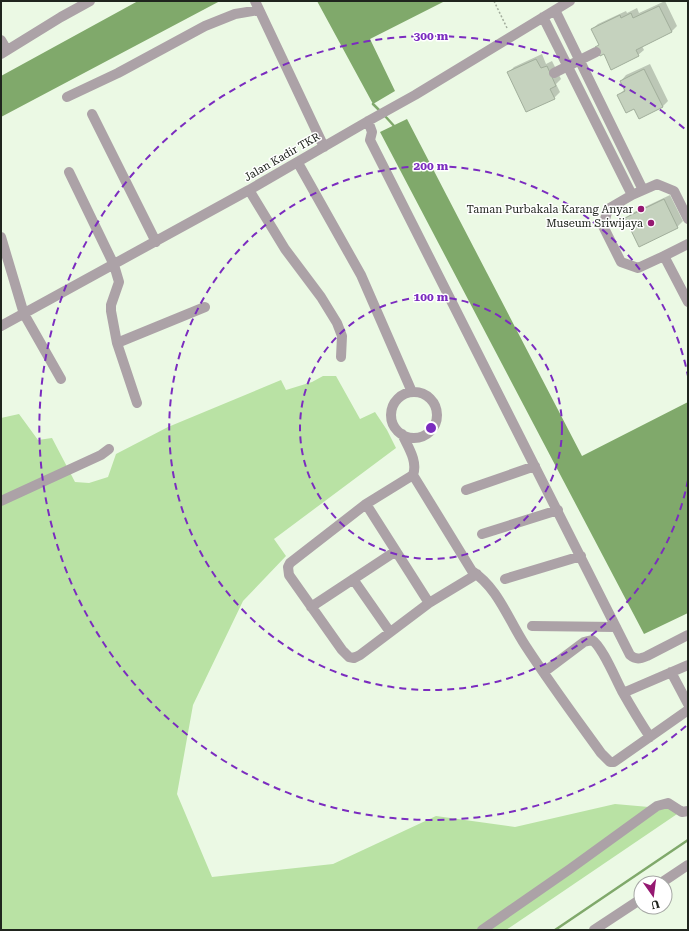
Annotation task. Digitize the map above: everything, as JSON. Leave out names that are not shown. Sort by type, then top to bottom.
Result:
[{"type":"street","points":[[1,40],[4,52],[90,1]]},
{"type":"street","name":"Jalan Kadir TKR","points":[[1,326],[298,163],[369,120],[415,95],[570,1]]},
{"type":"street","points":[[67,97],[118,73],[205,26],[257,5],[324,147]]},
{"type":"street","points":[[555,10],[643,190]]},
{"type":"street","points":[[543,17],[632,195]]},
{"type":"street","points":[[554,73],[596,52]]},
{"type":"street","points":[[92,114],[156,242]]},
{"type":"street","points":[[369,120],[372,132],[370,140],[630,655],[634,658],[647,656],[688,635]]},
{"type":"street","points":[[298,163],[361,275],[412,392]]},
{"type":"street","points":[[69,172],[114,265],[119,282],[111,306],[111,311],[117,343],[137,403]]},
{"type":"street","points":[[688,219],[674,191],[657,184],[632,195],[608,209],[603,226],[621,262],[638,268],[688,244]]},
{"type":"street","points":[[249,190],[285,249],[321,297],[337,323],[342,336],[341,357]]},
{"type":"street","points":[[1,237],[24,314],[61,379]]},
{"type":"street","points":[[664,256],[688,302]]},
{"type":"street","points":[[117,343],[205,307]]},
{"type":"street","points":[[412,392],[425,395],[434,404],[436,410],[435,423],[427,433],[421,436],[408,437],[402,434],[393,425],[391,412],[396,401],[406,393],[412,392]]},
{"type":"street","points":[[402,434],[412,454],[415,469],[414,475],[472,571],[482,577],[495,593],[525,644],[544,672],[601,753],[610,762],[614,762],[688,710]]},
{"type":"street","points":[[1,501],[101,455],[109,449]]},
{"type":"street","points":[[466,490],[535,466]]},
{"type":"street","points":[[414,475],[366,504],[290,563],[288,567],[289,575],[349,657],[354,658],[429,603],[477,574]]},
{"type":"street","points":[[366,504],[429,603]]},
{"type":"street","points":[[482,534],[558,510]]},
{"type":"street","points":[[311,607],[396,551]]},
{"type":"street","points":[[505,579],[581,556]]},
{"type":"street","points":[[353,579],[390,632]]},
{"type":"street","points":[[532,626],[616,627]]},
{"type":"street","points":[[544,672],[584,642],[592,640],[602,653],[623,693],[650,737]]},
{"type":"street","points":[[623,693],[688,665]]},
{"type":"street","points":[[671,672],[688,704]]},
{"type":"street","points":[[482,930],[657,806],[668,803],[682,812],[688,811]]},
{"type":"street","points":[[673,875],[688,865]]},
{"type":"street","points":[[594,930],[633,904]]},
{"type":"path","points":[[494,1],[512,36]]},
{"type":"shaded area","points":[[138,1],[220,1],[1,117],[1,76]]},
{"type":"shaded area","points":[[317,1],[445,1],[370,39],[395,91],[373,104]]},
{"type":"shaded area","points":[[407,119],[582,456],[688,402],[688,613],[644,634],[380,132]]},
{"type":"shaded area","points":[[323,376],[336,376],[360,419],[375,412],[387,430],[396,448],[274,539],[286,556],[243,601],[193,705],[177,794],[212,877],[333,864],[436,816],[515,827],[615,804],[683,810],[506,930],[1,930],[1,418],[19,414],[38,440],[52,438],[75,482],[89,483],[108,477],[116,454],[168,427],[281,380],[286,390],[312,382]]},
{"type":"building","points":[[659,6],[672,32],[636,50],[639,56],[611,70],[604,54],[600,56],[595,47],[599,45],[591,29],[620,15],[621,18],[631,13],[633,18]]},
{"type":"building","points":[[536,59],[541,68],[547,66],[556,86],[550,89],[555,99],[526,112],[507,72]]},
{"type":"building","points":[[644,69],[663,107],[639,119],[634,109],[626,113],[617,95],[625,91],[620,81]]},
{"type":"building","name":"Museum Sriwijaya","points":[[664,199],[678,228],[639,247],[625,218]]},
{"type":"waterway","points":[[373,104],[380,111]]},
{"type":"waterway","points":[[385,116],[395,127]]},
{"type":"waterway","points":[[555,930],[688,840]]},
{"type":"place","name":"Taman Purbakala Karang Anyar","points":[[641,209]]},
{"type":"place","name":"Museum Sriwijaya","points":[[651,223]]}]
